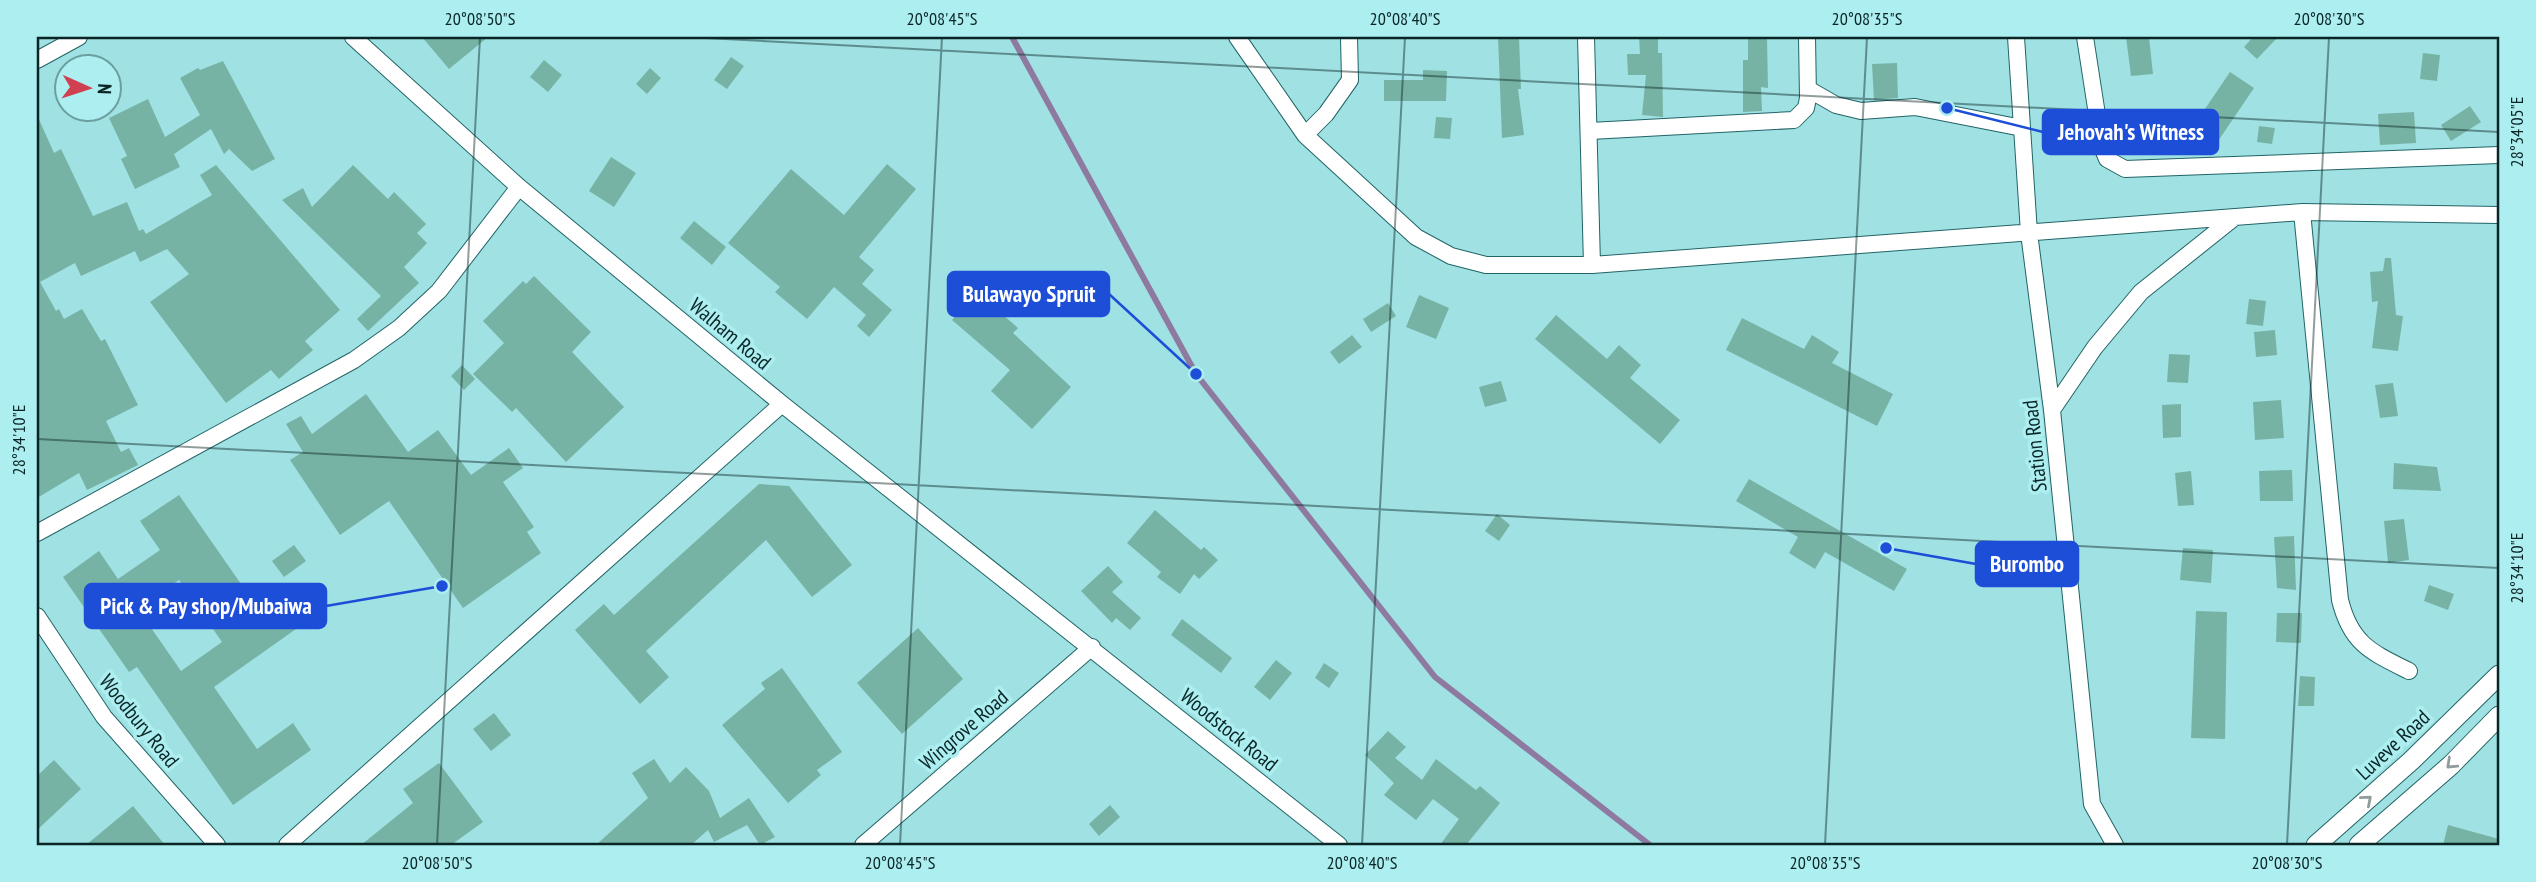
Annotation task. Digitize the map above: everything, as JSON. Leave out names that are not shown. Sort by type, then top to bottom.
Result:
[{"type":"street","points":[[37,60],[79,37]]},
{"type":"street","name":"Walham Road","points":[[354,37],[519,187],[782,404],[1092,647]]},
{"type":"street","points":[[1237,37],[1305,135],[1416,237],[1451,256],[1486,265],[1592,265],[2302,212],[2499,215]]},
{"type":"street","points":[[1305,135],[1326,114],[1350,80],[1349,37]]},
{"type":"street","points":[[1586,37],[1592,265]]},
{"type":"street","points":[[1590,131],[1787,123],[1799,117],[1806,107],[1807,37]]},
{"type":"street","name":"Station Road","points":[[2016,37],[2029,233],[2052,410],[2092,804],[2115,845]]},
{"type":"street","points":[[2085,37],[2102,147],[2107,159],[2125,169],[2499,155]]},
{"type":"street","points":[[1808,89],[1836,105],[1861,111],[1915,107],[2022,128]]},
{"type":"street","points":[[37,533],[354,360],[388,336],[439,291],[519,187]]},
{"type":"street","points":[[2302,212],[2340,600],[2349,629],[2359,641],[2369,651],[2409,671]]},
{"type":"street","points":[[2052,410],[2095,346],[2141,292],[2235,217]]},
{"type":"street","points":[[287,845],[782,404]]},
{"type":"street","name":"Woodbury Road","points":[[37,616],[104,717],[217,845]]},
{"type":"street","name":"Wingrove Road","points":[[863,845],[1092,647]]},
{"type":"street","name":"Woodstock Road","points":[[1092,647],[1339,845]]},
{"type":"street","name":"Luveve Road","points":[[2316,845],[2411,761],[2499,675]]},
{"type":"street","points":[[2359,845],[2451,765],[2499,716]]},
{"type":"building","points":[[422,37],[488,37],[449,69]]},
{"type":"building","points":[[1498,37],[1519,37],[1521,89],[1518,89],[1524,135],[1502,138]]},
{"type":"building","points":[[1639,37],[1658,37],[1658,53],[1662,53],[1663,117],[1642,115],[1646,75],[1628,75],[1627,54],[1640,54]]},
{"type":"building","points":[[1748,37],[1767,37],[1768,88],[1761,87],[1762,111],[1743,112],[1743,60],[1748,60]]},
{"type":"building","points":[[2126,37],[2149,37],[2153,74],[2131,76]]},
{"type":"building","points":[[2253,37],[2278,37],[2257,59],[2244,47]]},
{"type":"building","points":[[2423,53],[2440,55],[2437,81],[2420,79]]},
{"type":"building","points":[[731,57],[744,66],[727,89],[714,80]]},
{"type":"building","points":[[544,60],[562,75],[548,92],[530,77]]},
{"type":"building","points":[[223,61],[275,159],[252,171],[229,149],[224,154],[211,129],[174,154],[180,167],[135,189],[121,159],[127,156],[111,122],[122,122],[122,112],[148,99],[165,137],[200,115],[180,78],[198,68],[200,70]]},
{"type":"building","points":[[1897,63],[1898,98],[1874,100],[1872,64]]},
{"type":"building","points":[[650,68],[661,78],[647,94],[636,84]]},
{"type":"building","points":[[1423,70],[1447,71],[1446,101],[1384,101],[1384,80],[1423,80]]},
{"type":"building","points":[[2230,72],[2254,88],[2210,153],[2186,137]]},
{"type":"building","points":[[2470,106],[2481,122],[2451,141],[2441,125]]},
{"type":"building","points":[[2414,112],[2416,143],[2380,145],[2378,114]]},
{"type":"building","points":[[37,115],[54,153],[61,149],[93,216],[127,202],[139,231],[143,229],[146,234],[212,195],[200,175],[216,165],[340,310],[305,341],[313,350],[279,379],[271,370],[226,403],[150,302],[189,274],[167,249],[140,262],[135,251],[81,276],[75,263],[40,282],[56,311],[59,309],[64,319],[82,309],[101,341],[105,339],[138,405],[106,421],[121,452],[129,448],[138,465],[87,490],[79,473],[37,498]]},
{"type":"building","points":[[1436,117],[1452,118],[1450,139],[1434,138]]},
{"type":"building","points":[[2259,126],[2275,128],[2272,144],[2257,142]]},
{"type":"building","points":[[611,157],[636,173],[614,207],[589,191]]},
{"type":"building","points":[[887,164],[916,189],[859,257],[874,270],[862,284],[892,310],[869,337],[857,326],[866,315],[834,287],[807,319],[775,292],[780,287],[728,243],[791,169],[844,215]]},
{"type":"building","points":[[353,165],[388,199],[394,192],[426,224],[417,233],[427,243],[404,267],[419,283],[368,331],[357,319],[381,296],[282,200],[303,188],[312,207]]},
{"type":"building","points":[[694,221],[726,247],[712,265],[680,238]]},
{"type":"building","points":[[2385,258],[2391,258],[2396,315],[2403,316],[2398,351],[2372,348],[2378,301],[2372,302],[2370,272],[2383,271]]},
{"type":"building","points":[[534,276],[591,332],[572,352],[624,407],[566,462],[516,408],[512,412],[473,374],[504,343],[483,321],[523,281],[526,284]]},
{"type":"building","points":[[976,291],[1018,328],[1013,333],[1071,387],[1032,429],[991,391],[1010,370],[952,320]]},
{"type":"building","points":[[1419,295],[1449,308],[1436,339],[1406,327]]},
{"type":"building","points":[[2249,299],[2266,301],[2263,326],[2246,324]]},
{"type":"building","points":[[1388,303],[1396,316],[1371,332],[1363,319]]},
{"type":"building","points":[[1556,315],[1607,359],[1619,345],[1641,365],[1630,378],[1680,420],[1660,444],[1535,339]]},
{"type":"building","points":[[1742,318],[1804,349],[1812,335],[1839,352],[1832,363],[1893,394],[1877,426],[1726,350]]},
{"type":"building","points":[[2275,330],[2277,355],[2256,357],[2254,332]]},
{"type":"building","points":[[1352,335],[1362,347],[1339,364],[1330,352]]},
{"type":"building","points":[[2169,354],[2190,355],[2188,383],[2167,382]]},
{"type":"building","points":[[462,365],[475,379],[464,390],[451,376]]},
{"type":"building","points":[[1501,381],[1507,401],[1485,407],[1479,387]]},
{"type":"building","points":[[2393,383],[2398,416],[2380,418],[2375,385]]},
{"type":"building","points":[[366,394],[408,452],[438,430],[471,475],[509,448],[523,468],[503,482],[534,527],[527,532],[541,553],[463,608],[389,501],[340,535],[290,460],[303,452],[286,424],[301,416],[312,434]]},
{"type":"building","points":[[2281,400],[2284,438],[2255,440],[2253,402]]},
{"type":"building","points":[[2181,404],[2181,437],[2163,438],[2162,405]]},
{"type":"building","points":[[2394,463],[2437,467],[2441,491],[2393,489]]},
{"type":"building","points":[[2292,470],[2293,501],[2260,501],[2259,471]]},
{"type":"building","points":[[2191,471],[2194,505],[2178,506],[2175,473]]},
{"type":"building","points":[[1749,479],[1907,569],[1894,591],[1825,552],[1815,569],[1789,553],[1798,537],[1736,501]]},
{"type":"building","points":[[759,484],[789,486],[852,565],[812,597],[766,540],[646,651],[669,677],[640,704],[575,630],[604,604],[614,615]]},
{"type":"building","points":[[179,495],[262,614],[278,603],[296,629],[214,687],[257,749],[293,723],[311,750],[233,805],[137,667],[129,672],[63,577],[99,551],[118,579],[160,550],[140,521]],"holes":[[[179,580],[222,642],[181,671],[138,609]]]},
{"type":"building","points":[[1155,510],[1201,550],[1204,547],[1218,560],[1199,579],[1194,574],[1180,594],[1157,577],[1161,572],[1127,543]]},
{"type":"building","points":[[1497,514],[1510,525],[1499,541],[1485,531]]},
{"type":"building","points":[[2404,519],[2409,560],[2388,563],[2384,521]]},
{"type":"building","points":[[2294,536],[2296,590],[2277,588],[2274,537]]},
{"type":"building","points":[[294,545],[306,561],[284,577],[272,561]]},
{"type":"building","points":[[2183,548],[2213,550],[2211,583],[2180,580]]},
{"type":"building","points":[[1108,566],[1123,582],[1112,592],[1141,618],[1130,630],[1116,618],[1112,623],[1081,591]]},
{"type":"building","points":[[2429,585],[2454,594],[2448,610],[2424,601]]},
{"type":"building","points":[[2196,611],[2227,612],[2225,739],[2191,738]]},
{"type":"building","points":[[2277,613],[2302,613],[2301,643],[2276,642]]},
{"type":"building","points":[[1182,619],[1232,658],[1221,673],[1171,635]]},
{"type":"building","points":[[918,628],[963,679],[902,734],[857,683]]},
{"type":"building","points":[[1276,660],[1292,673],[1270,700],[1254,687]]},
{"type":"building","points":[[1324,663],[1339,673],[1329,688],[1315,678]]},
{"type":"building","points":[[782,668],[842,752],[817,770],[821,775],[788,803],[722,725],[765,689],[761,683]]},
{"type":"building","points":[[2300,676],[2315,677],[2314,706],[2298,706]]},
{"type":"building","points":[[494,713],[511,735],[491,751],[473,729]]},
{"type":"building","points":[[1388,731],[1406,747],[1395,758],[1422,780],[1436,759],[1476,790],[1480,786],[1500,803],[1466,845],[1440,845],[1459,819],[1433,799],[1416,820],[1384,795],[1394,783],[1365,755]]},
{"type":"building","points":[[654,759],[670,783],[686,767],[709,791],[720,818],[749,798],[775,837],[760,845],[747,825],[714,842],[708,830],[691,845],[596,845],[648,798],[632,773]]},
{"type":"building","points":[[54,760],[81,789],[37,830],[37,776]]},
{"type":"building","points":[[439,763],[483,822],[451,845],[361,845],[413,803],[403,789]]},
{"type":"building","points":[[1110,805],[1120,817],[1099,836],[1089,824]]},
{"type":"building","points":[[133,806],[165,845],[86,845]]},
{"type":"building","points":[[2448,825],[2499,839],[2499,845],[2443,845]]},
{"type":"waterway","points":[[1012,37],[1196,374],[1435,677],[1650,845]]},
{"type":"place","name":"Jehovah's Witness","points":[[1947,108]]},
{"type":"place","name":"Bulawayo Spruit","points":[[1196,374]]},
{"type":"place","name":"Burombo","points":[[1886,548]]},
{"type":"place","name":"Pick & Pay shop/Mubaiwa","points":[[442,586]]}]
